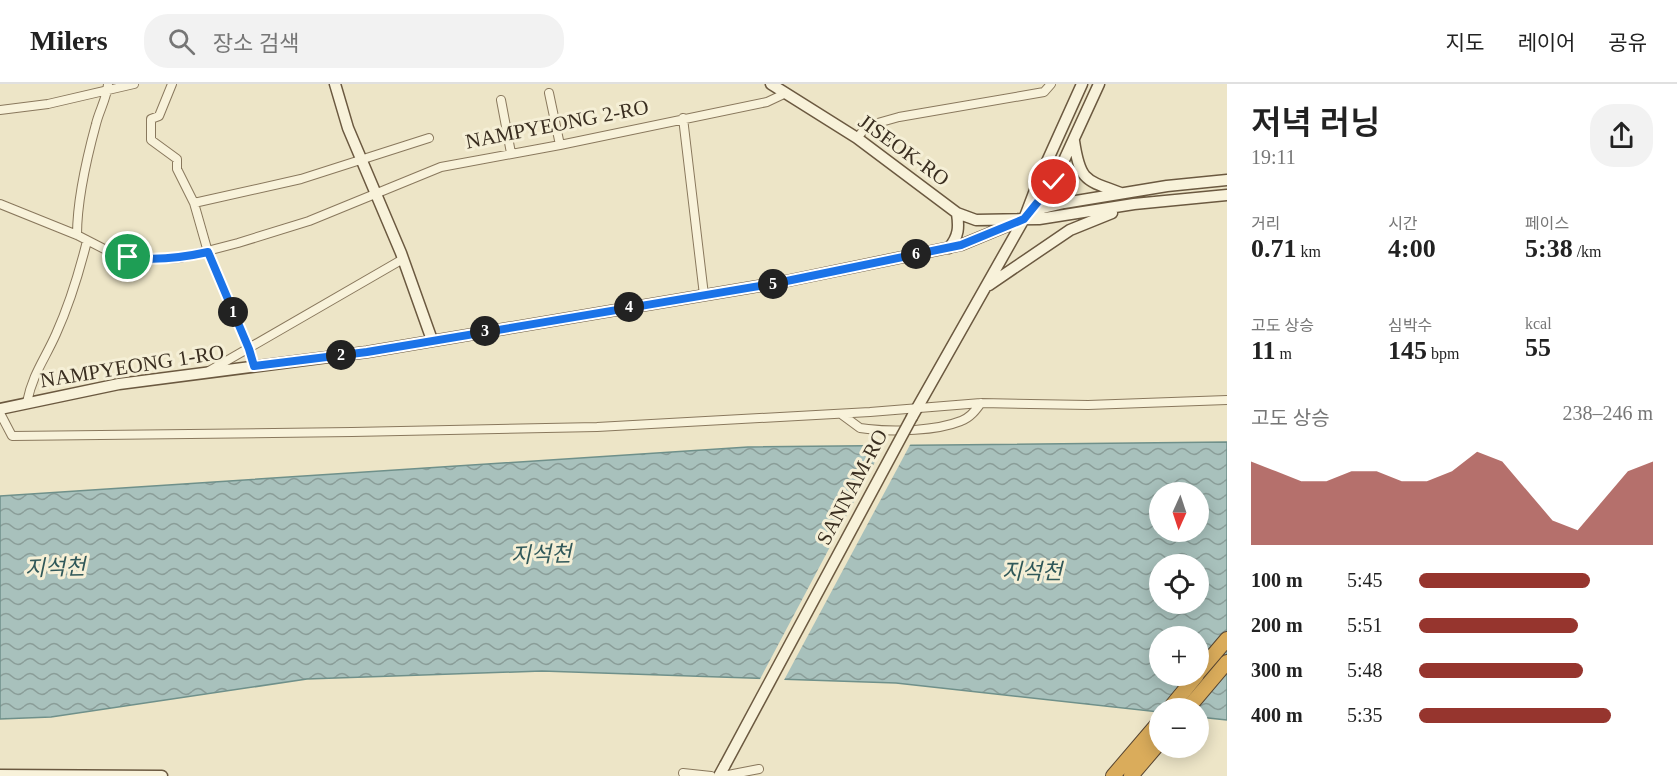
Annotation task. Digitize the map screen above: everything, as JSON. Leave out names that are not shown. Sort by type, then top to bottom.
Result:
[{"type":"highway","points":[[1209,661],[1227,639]]},
{"type":"highway","points":[[1196,698],[1227,662]]},
{"type":"highway","points":[[1178,698],[1188,686]]},
{"type":"highway","points":[[1113,776],[1149,734]]},
{"type":"highway","points":[[1131,776],[1149,755]]},
{"type":"street","points":[[0,110],[48,104],[108,87],[134,84]]},
{"type":"street","points":[[172,84],[159,116],[152,118],[151,141],[177,159],[177,169],[194,203],[208,252],[254,366]]},
{"type":"street","points":[[335,84],[348,128],[403,259],[432,340]]},
{"type":"street","name":"JISEOK-RO","points":[[771,84],[857,138],[957,213],[976,220],[1024,219]]},
{"type":"street","points":[[857,138],[867,126],[899,117],[1044,92],[1051,84]]},
{"type":"street","points":[[1024,219],[1040,177],[1082,84]]},
{"type":"street","points":[[1024,219],[1054,182],[1099,84]]},
{"type":"street","points":[[77,235],[78,211],[96,123],[108,87]]},
{"type":"street","points":[[549,93],[560,145]]},
{"type":"street","name":"NAMPYEONG 2-RO","points":[[0,204],[77,235],[112,253],[141,259],[180,258],[208,252],[309,221],[375,192],[441,167],[767,102],[784,94]]},
{"type":"street","points":[[501,100],[511,153]]},
{"type":"street","points":[[683,118],[704,295]]},
{"type":"street","points":[[194,203],[301,179],[429,138]]},
{"type":"street","points":[[1074,140],[1077,161],[1087,180],[1121,193]]},
{"type":"street","points":[[1024,219],[1043,208],[1121,193],[1202,181],[1227,180]]},
{"type":"street","points":[[1024,219],[1059,218],[1134,204],[1227,195]]},
{"type":"street","points":[[987,287],[1070,230],[1134,204]]},
{"type":"street","points":[[949,248],[959,232],[957,213]]},
{"type":"street","name":"NAMPYEONG 1-RO","points":[[0,409],[119,384],[367,352],[777,283],[961,245],[1024,219]]},
{"type":"street","name":"SANNAM-RO","points":[[722,772],[914,412],[1024,219]]},
{"type":"street","name":"NAMPYEONG 1-RO","points":[[27,402],[31,382],[54,339],[73,292],[87,241]]},
{"type":"street","points":[[204,374],[403,259]]},
{"type":"street","points":[[0,413],[12,436],[597,427],[914,412],[981,403],[1088,405],[1227,400]]},
{"type":"street","points":[[841,414],[860,428],[924,428],[963,421],[981,403]]},
{"type":"street","points":[[722,772],[759,769]]},
{"type":"street","points":[[684,773],[711,776]]},
{"type":"street","points":[[0,775],[162,776]]},
{"type":"water","name":"지석천","points":[[1227,442],[1227,720],[1209,718],[1209,698],[1149,698],[1149,711],[896,683],[542,671],[307,679],[51,717],[0,719],[0,496],[748,447]]},
{"type":"pier","points":[[885,443],[911,443],[783,682],[759,681]]},
{"type":"route","points":[[128,257],[180,258],[208,252],[254,366],[367,352],[777,283],[961,245],[1024,219],[1054,182]]}]
